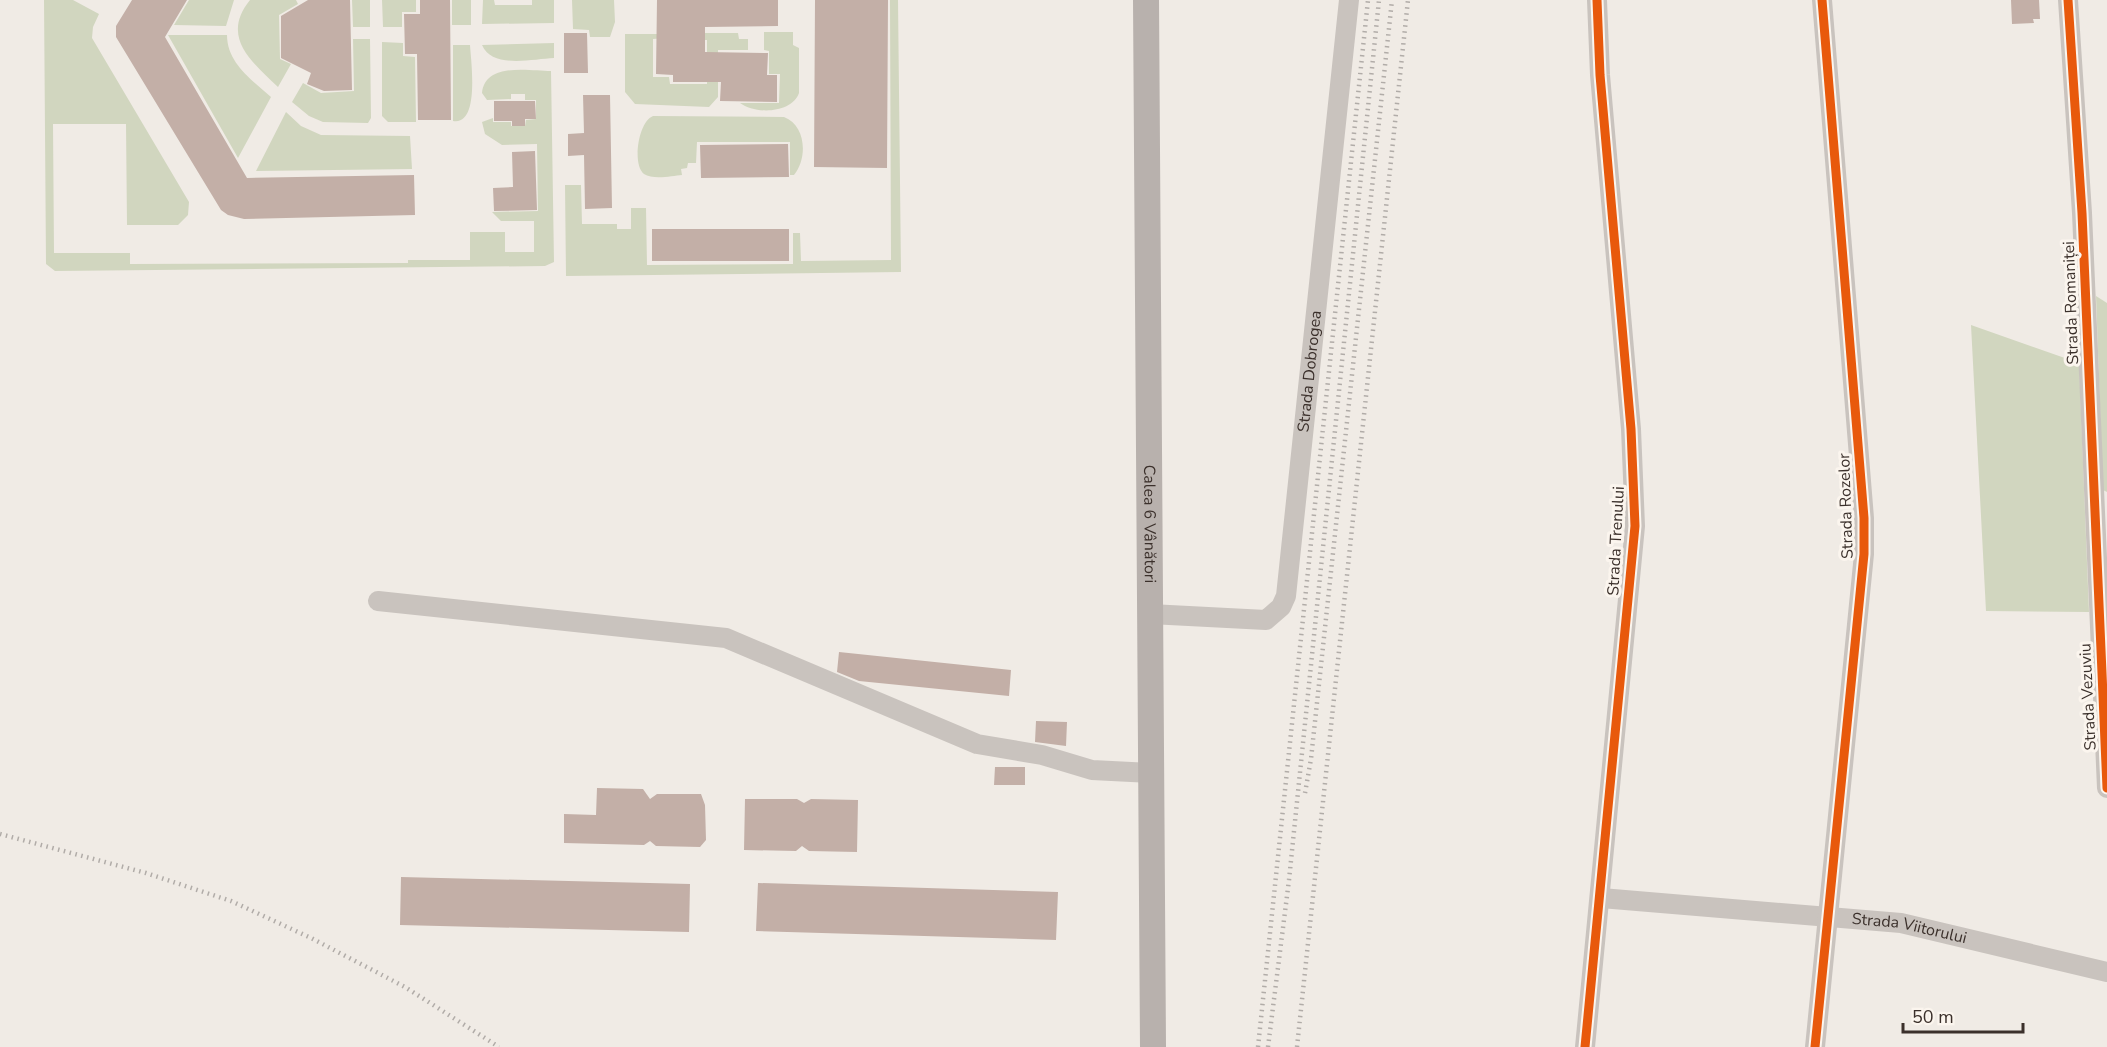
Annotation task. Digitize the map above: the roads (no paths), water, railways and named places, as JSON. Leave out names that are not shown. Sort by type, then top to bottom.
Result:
[{"type":"main road","name":"Calea 6 Vânători","points":[[1146,0],[1153,1047]]},
{"type":"street","name":"Strada Dobrogea","points":[[1150,614],[1266,620],[1281,607],[1286,596],[1349,0]]},
{"type":"street","name":"Strada Trenului","points":[[1585,1047],[1635,526],[1631,429],[1600,75],[1596,0]]},
{"type":"street","name":"Strada Rozelor","points":[[1815,1047],[1864,554],[1864,518],[1822,0]]},
{"type":"street","name":"Strada Romaniței","points":[[2068,0],[2083,225],[2103,608]]},
{"type":"street","points":[[378,601],[726,638],[977,744],[1042,755],[1092,770],[1151,773]]},
{"type":"street","name":"Strada Vezuviu","points":[[2103,608],[2107,788]]},
{"type":"street","name":"Strada Viitorului","points":[[1601,898],[1923,926],[2107,972]]},
{"type":"railway","points":[[1258,1047],[1368,0]]},
{"type":"railway","points":[[1268,1047],[1289,880],[1379,0]]},
{"type":"railway","points":[[1305,793],[1311,759],[1392,0]]},
{"type":"railway","points":[[1297,1047],[1408,0]]},
{"type":"railway","points":[[0,834],[146,873],[231,901],[311,938],[405,987],[499,1047]]}]
